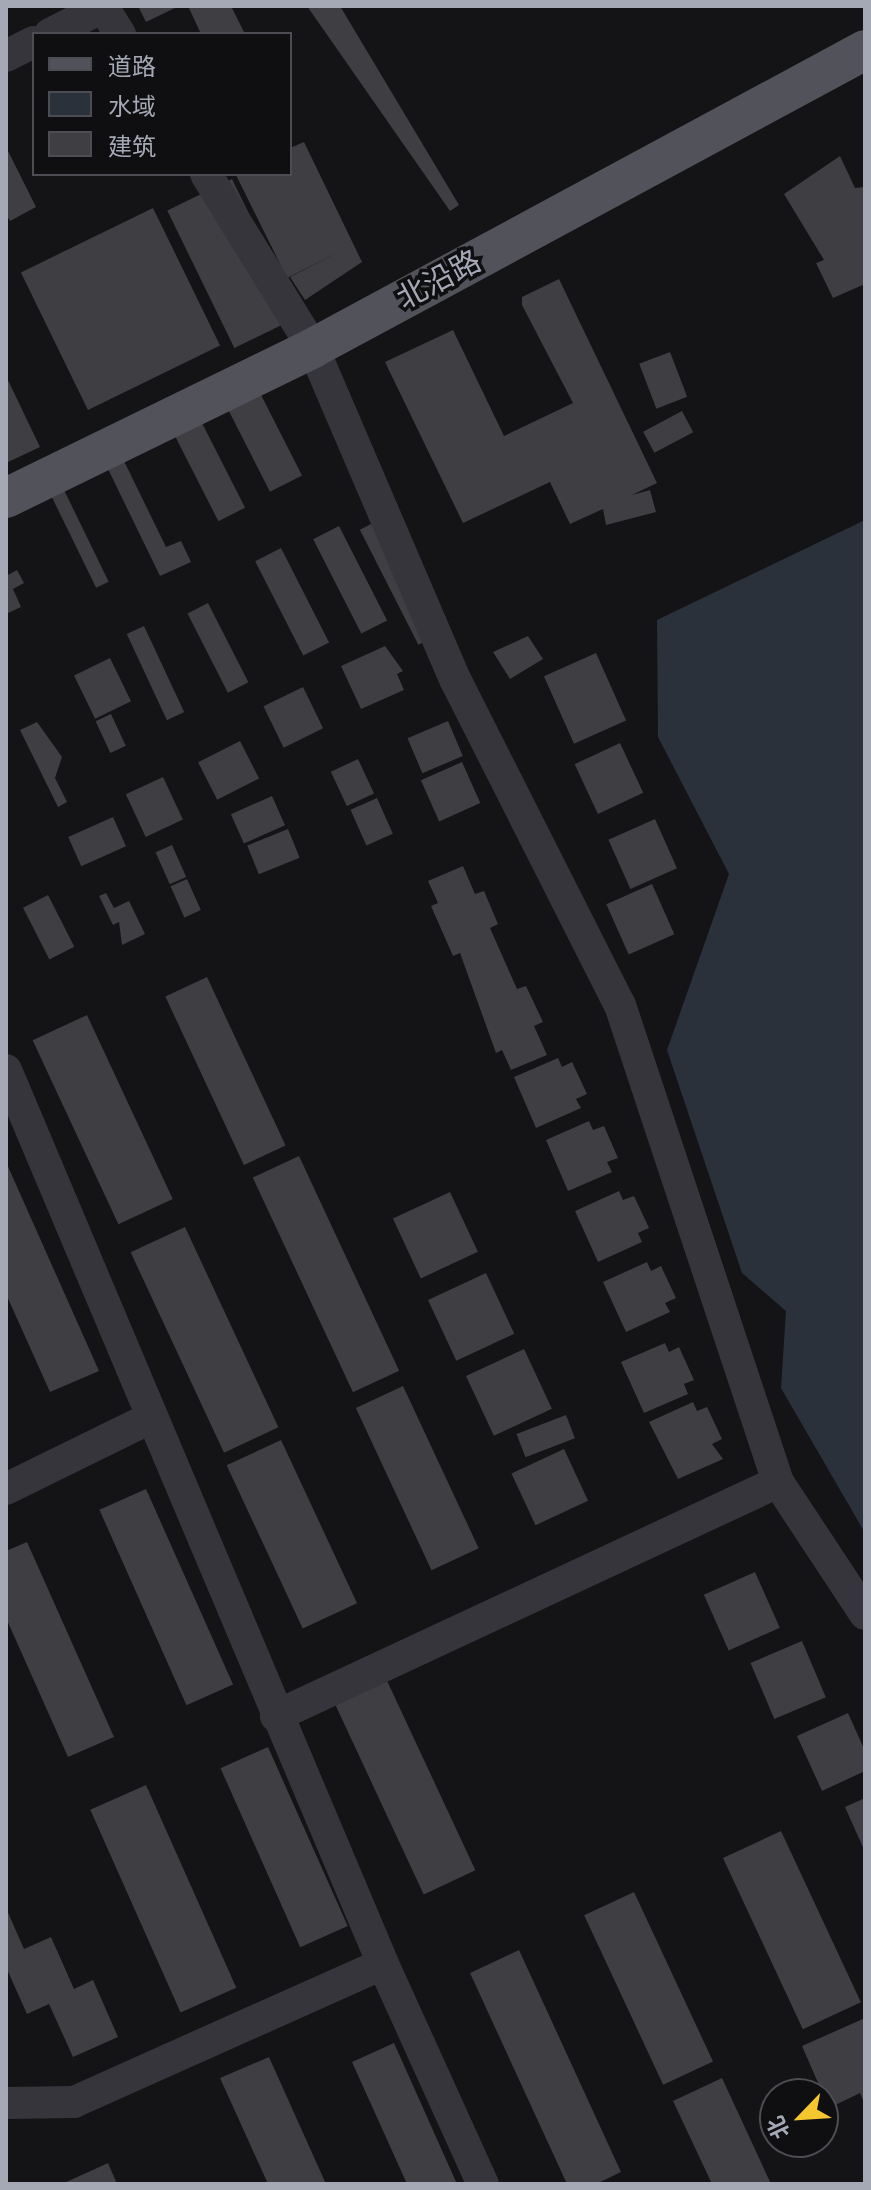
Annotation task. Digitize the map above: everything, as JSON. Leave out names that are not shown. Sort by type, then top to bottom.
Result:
[{"type":"main road","name":"北沿路","points":[[6,498],[313,348],[865,50]]},
{"type":"street","points":[[54,32],[103,7],[119,32]]},
{"type":"street","points":[[6,56],[32,43]]},
{"type":"street","points":[[207,176],[313,348],[455,679],[620,1005],[778,1482],[865,1614]]},
{"type":"street","points":[[6,1070],[148,1419],[383,1964],[483,2184]]},
{"type":"street","points":[[6,1489],[148,1419]]},
{"type":"street","points":[[276,1716],[778,1482]]},
{"type":"street","points":[[6,2103],[74,2102],[383,1964]]},
{"type":"water","points":[[865,520],[865,1533],[781,1388],[786,1311],[742,1273],[667,1050],[729,874],[658,737],[657,620]]},
{"type":"building","points":[[138,6],[179,6],[146,22]]},
{"type":"building","points":[[188,6],[231,6],[244,32],[200,32]]},
{"type":"building","points":[[307,6],[340,6],[459,205],[450,211]]},
{"type":"building","points":[[304,142],[362,262],[305,300],[290,277],[343,250],[287,278],[236,176],[292,176],[292,147]]},
{"type":"building","points":[[6,147],[36,207],[10,221],[6,214]]},
{"type":"building","points":[[840,156],[855,188],[865,187],[865,284],[833,298],[816,263],[824,260],[784,194]]},
{"type":"building","points":[[232,179],[299,317],[234,348],[167,211]]},
{"type":"building","points":[[153,208],[220,346],[88,410],[21,272]]},
{"type":"building","points":[[559,279],[657,483],[632,495],[650,490],[656,512],[606,525],[603,509],[570,524],[550,482],[463,523],[385,362],[453,330],[504,436],[573,403],[522,305],[522,297]]},
{"type":"building","points":[[670,352],[687,397],[656,409],[639,364]]},
{"type":"building","points":[[6,376],[40,447],[6,463]]},
{"type":"building","points":[[258,389],[302,475],[270,492],[226,405]]},
{"type":"building","points":[[682,411],[693,432],[654,453],[643,432]]},
{"type":"building","points":[[202,423],[245,508],[218,521],[175,437]]},
{"type":"building","points":[[124,461],[166,547],[181,541],[191,562],[160,576],[108,469]]},
{"type":"building","points":[[64,490],[109,582],[96,588],[51,496]]},
{"type":"building","points":[[375,522],[434,637],[418,645],[360,530]]},
{"type":"building","points":[[339,526],[387,620],[361,634],[313,539]]},
{"type":"building","points":[[281,548],[329,642],[303,656],[255,561]]},
{"type":"building","points":[[17,570],[24,583],[13,589],[21,607],[6,614],[6,576]]},
{"type":"building","points":[[208,603],[248,682],[228,693],[188,613]]},
{"type":"building","points":[[144,626],[184,712],[167,720],[127,634]]},
{"type":"building","points":[[528,636],[543,659],[510,679],[493,652]]},
{"type":"building","points":[[385,646],[403,671],[397,674],[404,690],[361,709],[341,666]]},
{"type":"building","points":[[596,653],[626,721],[574,744],[544,676]]},
{"type":"building","points":[[110,658],[131,701],[95,719],[74,676]]},
{"type":"building","points":[[303,687],[323,728],[284,748],[263,706]]},
{"type":"building","points":[[111,714],[126,746],[110,753],[96,721]]},
{"type":"building","points":[[448,721],[463,756],[422,773],[407,738]]},
{"type":"building","points":[[37,722],[62,757],[55,778],[67,802],[58,807],[20,730]]},
{"type":"building","points":[[240,741],[259,778],[217,800],[198,762]]},
{"type":"building","points":[[620,743],[643,793],[598,814],[575,764]]},
{"type":"building","points":[[358,759],[374,793],[347,806],[331,772]]},
{"type":"building","points":[[462,762],[480,803],[439,821],[421,780]]},
{"type":"building","points":[[163,777],[183,820],[146,837],[126,794]]},
{"type":"building","points":[[272,796],[285,825],[244,844],[231,814]]},
{"type":"building","points":[[377,798],[393,834],[366,845],[351,810]]},
{"type":"building","points":[[113,817],[126,846],[81,866],[68,837]]},
{"type":"building","points":[[655,819],[677,868],[630,889],[608,840]]},
{"type":"building","points":[[288,829],[300,858],[259,874],[247,845]]},
{"type":"building","points":[[172,845],[186,877],[170,884],[156,852]]},
{"type":"building","points":[[463,866],[475,894],[484,891],[498,924],[490,928],[517,989],[526,986],[543,1022],[534,1026],[547,1055],[511,1070],[502,1050],[496,1053],[460,953],[453,956],[431,906],[438,903],[428,881]]},
{"type":"building","points":[[187,879],[201,910],[184,917],[171,886]]},
{"type":"building","points":[[652,884],[674,934],[629,955],[606,904]]},
{"type":"building","points":[[106,893],[114,908],[129,901],[145,934],[122,945],[119,922],[113,925],[99,896]]},
{"type":"building","points":[[48,895],[74,947],[49,959],[23,908]]},
{"type":"building","points":[[207,977],[286,1146],[244,1165],[165,996]]},
{"type":"building","points":[[87,1015],[173,1199],[118,1224],[33,1040]]},
{"type":"building","points":[[558,1058],[562,1067],[572,1062],[587,1094],[576,1099],[581,1108],[536,1128],[514,1077]]},
{"type":"building","points":[[589,1121],[593,1130],[604,1126],[618,1158],[607,1162],[612,1172],[568,1191],[546,1140]]},
{"type":"building","points":[[299,1156],[399,1371],[353,1392],[253,1178]]},
{"type":"building","points":[[6,1162],[99,1371],[50,1392],[6,1294]]},
{"type":"building","points":[[619,1191],[623,1200],[634,1196],[649,1228],[638,1233],[642,1242],[598,1262],[575,1211]]},
{"type":"building","points":[[450,1192],[478,1252],[421,1278],[393,1219]]},
{"type":"building","points":[[185,1227],[278,1427],[224,1453],[131,1252]]},
{"type":"building","points":[[647,1262],[651,1271],[661,1266],[676,1298],[665,1303],[670,1312],[626,1332],[603,1282]]},
{"type":"building","points":[[486,1273],[514,1334],[456,1361],[428,1300]]},
{"type":"building","points":[[665,1343],[669,1352],[679,1347],[694,1380],[684,1384],[688,1394],[644,1413],[621,1362]]},
{"type":"building","points":[[524,1349],[552,1409],[494,1436],[466,1376]]},
{"type":"building","points":[[403,1386],[479,1548],[432,1570],[356,1408]]},
{"type":"building","points":[[693,1402],[697,1411],[707,1407],[722,1439],[712,1444],[723,1459],[678,1479],[649,1422]]},
{"type":"building","points":[[566,1415],[575,1438],[525,1457],[517,1434]]},
{"type":"building","points":[[281,1440],[357,1603],[303,1628],[227,1465]]},
{"type":"building","points":[[564,1449],[588,1501],[536,1525],[511,1474]]},
{"type":"building","points":[[146,1489],[233,1684],[186,1705],[99,1510]]},
{"type":"building","points":[[27,1542],[114,1737],[68,1757],[6,1618],[6,1551]]},
{"type":"building","points":[[755,1572],[780,1628],[729,1651],[704,1595]]},
{"type":"building","points":[[802,1641],[826,1697],[774,1719],[750,1663]]},
{"type":"building","points":[[382,1670],[475,1870],[424,1894],[330,1694]]},
{"type":"building","points":[[848,1713],[865,1751],[865,1771],[822,1791],[797,1736]]},
{"type":"building","points":[[268,1747],[348,1926],[300,1947],[220,1768]]},
{"type":"building","points":[[146,1785],[236,1988],[181,2013],[90,1810]]},
{"type":"building","points":[[865,1798],[865,1852],[845,1807]]},
{"type":"building","points":[[781,1831],[861,2002],[803,2029],[723,1858]]},
{"type":"building","points":[[634,1892],[713,2061],[663,2085],[584,1915]]},
{"type":"building","points":[[6,1908],[24,1949],[51,1937],[74,1989],[93,1980],[118,2037],[73,2057],[49,2004],[27,2014],[6,1967]]},
{"type":"building","points":[[519,1950],[621,2172],[596,2184],[567,2184],[470,1973]]},
{"type":"building","points":[[865,2018],[865,2105],[860,2093],[839,2103],[839,2078],[816,2078],[802,2046]]},
{"type":"building","points":[[394,2043],[457,2184],[407,2184],[352,2062]]},
{"type":"building","points":[[269,2057],[326,2184],[268,2184],[220,2078]]},
{"type":"building","points":[[722,2078],[771,2184],[712,2184],[673,2101]]},
{"type":"building","points":[[108,2163],[117,2184],[62,2184]]}]
